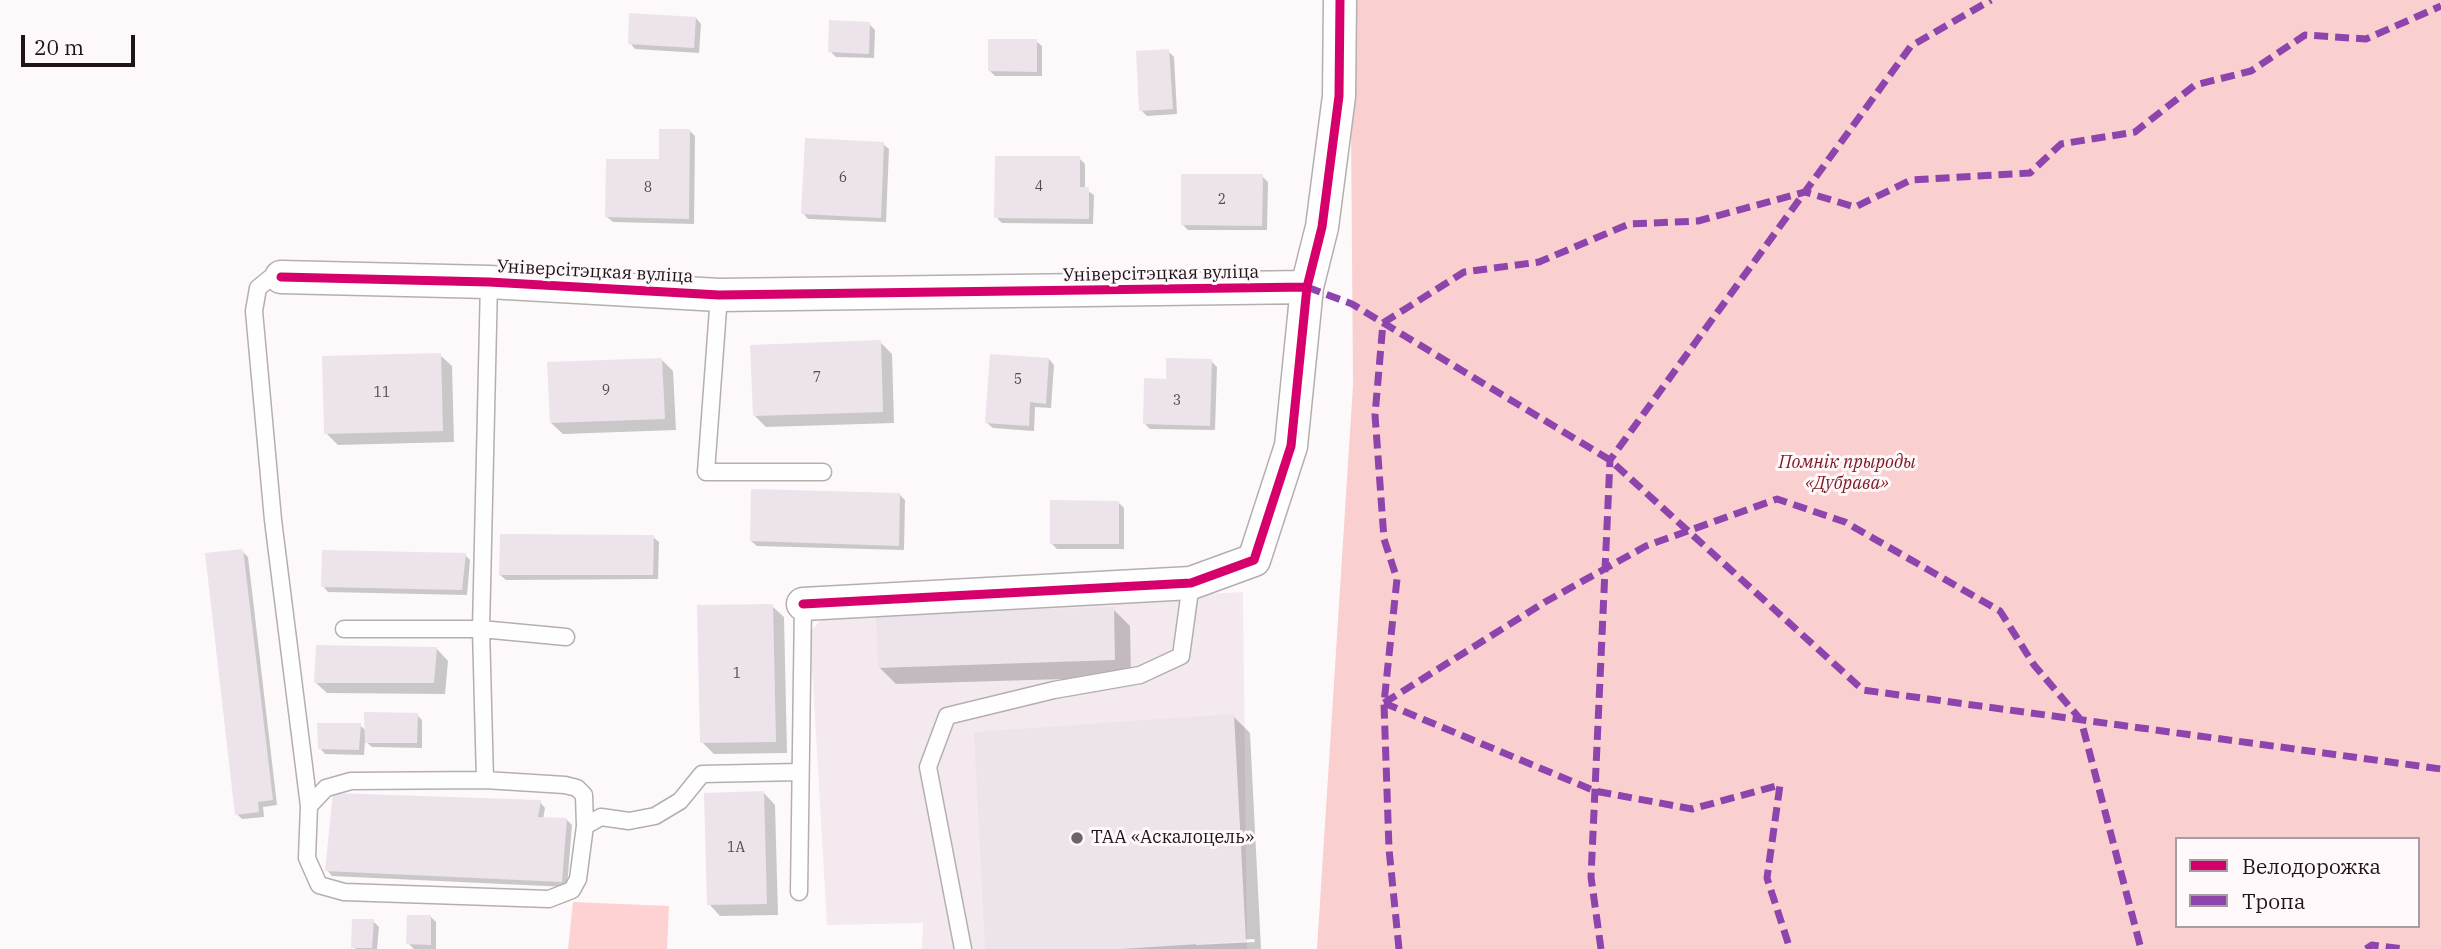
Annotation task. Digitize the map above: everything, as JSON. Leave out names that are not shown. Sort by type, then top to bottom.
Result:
[{"type":"street","points":[[803,604],[1191,583],[1254,560],[1291,446],[1307,287],[1322,227],[1339,96],[1340,0]]},
{"type":"street","name":"Універсітэцкая вуліца","points":[[281,277],[489,282],[719,295],[1307,287]]},
{"type":"lane","points":[[281,277],[269,279],[258,288],[254,311],[273,520],[309,806],[307,858],[319,884],[344,892],[549,899],[562,897],[572,890],[578,879],[585,826],[584,794],[577,788],[485,780],[351,780],[326,788],[309,806]]},
{"type":"lane","points":[[485,780],[481,629],[489,282]]},
{"type":"lane","points":[[719,295],[706,472],[823,471]]},
{"type":"lane","points":[[963,949],[928,766],[947,716],[1054,690],[1140,675],[1181,656],[1191,583]]},
{"type":"lane","points":[[799,892],[803,604]]},
{"type":"lane","points":[[344,629],[481,629],[566,637]]},
{"type":"lane","points":[[585,826],[601,817],[629,821],[655,816],[680,801],[702,774],[800,772]]},
{"type":"shaded area","points":[[1243,592],[1247,949],[922,949],[923,923],[827,925],[810,632],[826,615]]},
{"type":"shaded area","points":[[573,902],[669,906],[667,949],[568,949]]},
{"type":"green space","name":"Помнік прыроды «Дубрава»","points":[[1350,0],[2441,0],[2441,949],[1317,949],[1353,385]]},
{"type":"building","points":[[629,13],[696,17],[694,48],[628,44]]},
{"type":"building","points":[[829,20],[870,22],[869,54],[828,52]]},
{"type":"building","points":[[988,39],[1037,39],[1037,72],[988,71]]},
{"type":"building","points":[[1169,49],[1173,109],[1139,111],[1136,51]]},
{"type":"building","points":[[659,129],[690,129],[689,219],[605,217],[606,159],[659,159]]},
{"type":"building","points":[[805,138],[884,142],[881,218],[801,214]]},
{"type":"building","points":[[995,156],[1080,156],[1080,187],[1089,187],[1089,219],[994,218]]},
{"type":"building","points":[[1181,174],[1263,174],[1262,226],[1181,225]]},
{"type":"building","points":[[881,340],[883,412],[753,416],[750,345]]},
{"type":"building","points":[[441,353],[443,431],[324,434],[322,356]]},
{"type":"building","points":[[990,354],[1049,358],[1046,404],[1030,402],[1029,426],[985,423]]},
{"type":"building","points":[[662,358],[665,419],[550,423],[547,362]]},
{"type":"building","points":[[1166,358],[1212,359],[1210,426],[1143,424],[1144,378],[1166,379]]},
{"type":"building","points":[[751,489],[900,493],[899,546],[750,541]]},
{"type":"building","points":[[1050,500],[1119,501],[1119,544],[1050,544]]},
{"type":"building","points":[[500,534],[654,535],[653,575],[499,575]]},
{"type":"building","points":[[243,549],[273,800],[258,802],[259,812],[235,815],[205,553]]},
{"type":"building","points":[[322,550],[466,553],[462,590],[321,587]]},
{"type":"building","points":[[773,604],[776,742],[700,743],[697,605]]},
{"type":"building","points":[[1114,607],[1115,660],[878,668],[876,614]]},
{"type":"building","points":[[316,645],[437,647],[434,683],[314,683]]},
{"type":"building","points":[[364,712],[418,713],[417,743],[365,743]]},
{"type":"building","name":"ТАА «Аскалоцель»","points":[[1234,714],[1246,941],[1121,949],[985,949],[974,732]]},
{"type":"building","points":[[317,723],[361,723],[359,750],[318,749]]},
{"type":"building","points":[[764,791],[767,904],[707,905],[704,793]]},
{"type":"building","points":[[333,793],[541,800],[538,817],[567,818],[562,882],[325,871]]},
{"type":"building","points":[[407,915],[431,915],[431,945],[406,944]]},
{"type":"building","points":[[352,919],[374,919],[372,948],[351,948]]},
{"type":"marked path","points":[[1601,949],[1591,877],[1610,460],[1911,46],[1991,0]]},
{"type":"marked path","points":[[1399,949],[1389,849],[1384,703],[1397,579],[1384,539],[1375,415],[1383,323],[1464,272],[1539,262],[1629,224],[1698,221],[1805,192],[1855,207],[1911,180],[2030,173],[2061,144],[2135,132],[2195,85],[2251,71],[2305,35],[2366,39],[2441,6]]},
{"type":"marked path","points":[[1307,287],[1352,304],[1610,460],[1863,690],[2441,769]]},
{"type":"marked path","points":[[1384,703],[1545,602],[1646,546],[1777,499],[1845,522],[2000,611],[2034,665],[2081,720],[2141,949]]},
{"type":"marked path","points":[[1384,703],[1595,791],[1692,809],[1780,785],[1767,878],[1790,949]]},
{"type":"marked path","points":[[2366,949],[2372,945],[2403,949]]},
{"type":"cycle path","points":[[803,604],[1191,583],[1254,560],[1291,446],[1307,287],[1322,227],[1339,96],[1340,0]]},
{"type":"cycle path","points":[[281,277],[489,282],[719,295],[1307,287]]},
{"type":"place","name":"ТАА «Аскалоцель»","points":[[1077,838]]}]
